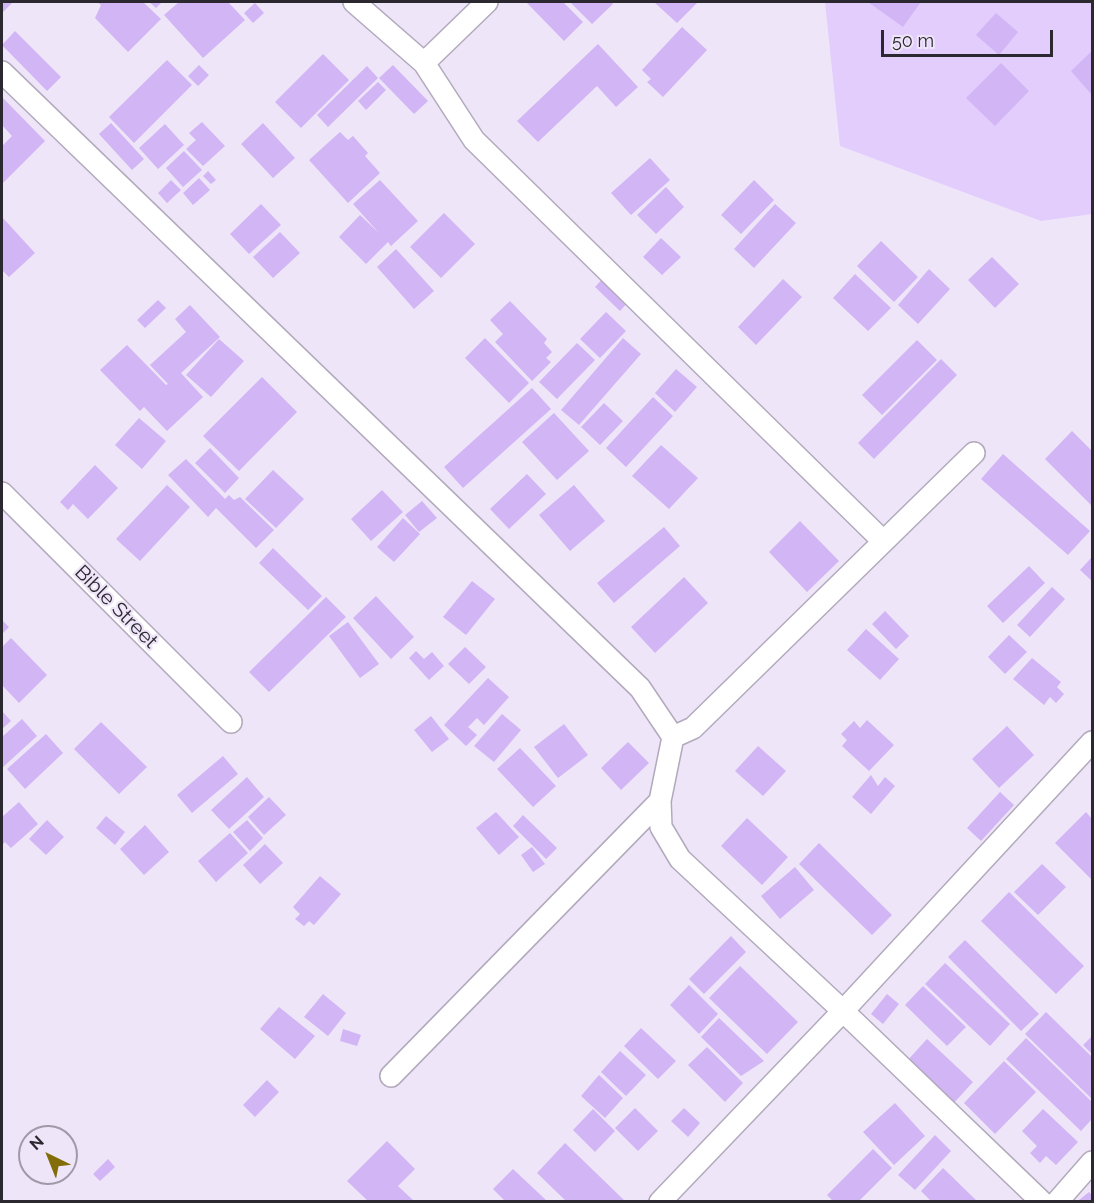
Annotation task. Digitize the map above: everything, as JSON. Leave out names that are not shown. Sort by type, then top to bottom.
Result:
[{"type":"street","points":[[354,2],[424,63],[474,140],[883,541]]},
{"type":"street","points":[[424,63],[487,2]]},
{"type":"street","points":[[2,72],[640,688],[673,737],[660,801],[661,827],[680,859],[1042,1202]]},
{"type":"street","points":[[673,737],[693,728],[974,453]]},
{"type":"street","name":"Bible Street","points":[[2,493],[231,722]]},
{"type":"street","points":[[660,1202],[843,1011],[1092,742]]},
{"type":"street","points":[[391,1076],[660,801]]},
{"type":"street","points":[[1058,1202],[1092,1162]]},
{"type":"shaded area","points":[[825,2],[1092,2],[1092,214],[1041,221],[840,146]]},
{"type":"building","points":[[2,2],[13,2],[2,13]]},
{"type":"building","points":[[97,2],[143,2],[161,19],[128,52],[95,18],[101,5]]},
{"type":"building","points":[[149,2],[162,2],[156,8]]},
{"type":"building","points":[[179,2],[228,2],[245,20],[203,58],[164,15]]},
{"type":"building","points":[[526,2],[563,2],[583,22],[564,41]]},
{"type":"building","points":[[611,2],[613,4],[592,24],[571,3]]},
{"type":"building","points":[[654,2],[698,2],[677,23]]},
{"type":"building","points":[[868,2],[921,2],[903,27]]},
{"type":"building","points":[[255,3],[264,13],[253,23],[244,13]]},
{"type":"building","points":[[996,13],[1018,32],[999,55],[976,35]]},
{"type":"building","points":[[682,27],[707,50],[663,97],[647,82],[651,79],[642,70]]},
{"type":"building","points":[[15,31],[61,77],[47,91],[2,45]]},
{"type":"building","points":[[598,44],[638,87],[616,107],[597,86],[538,142],[517,121]]},
{"type":"building","points":[[1092,51],[1092,95],[1071,71]]},
{"type":"building","points":[[323,54],[349,80],[301,128],[275,102]]},
{"type":"building","points":[[167,60],[192,85],[134,143],[109,117]]},
{"type":"building","points":[[1001,63],[1029,91],[995,126],[966,98]]},
{"type":"building","points":[[199,65],[209,75],[198,86],[188,76]]},
{"type":"building","points":[[393,65],[428,101],[414,114],[379,78]]},
{"type":"building","points":[[367,66],[378,78],[328,127],[317,115]]},
{"type":"building","points":[[378,82],[386,90],[366,110],[358,101]]},
{"type":"building","points":[[3,98],[45,141],[2,184],[2,146],[12,136],[2,125]]},
{"type":"building","points":[[202,122],[225,146],[203,166],[186,149],[196,140],[189,133]]},
{"type":"building","points":[[111,123],[144,159],[132,170],[99,134]]},
{"type":"building","points":[[263,123],[295,158],[273,178],[241,144]]},
{"type":"building","points":[[165,124],[184,145],[158,169],[139,148]]},
{"type":"building","points":[[340,132],[348,140],[353,136],[368,153],[365,156],[380,173],[348,203],[309,160]]},
{"type":"building","points":[[184,151],[202,170],[183,187],[166,168]]},
{"type":"building","points":[[650,158],[670,180],[631,215],[611,193]]},
{"type":"building","points":[[208,171],[216,180],[211,184],[203,176]]},
{"type":"building","points":[[199,178],[210,190],[193,205],[183,193]]},
{"type":"building","points":[[171,180],[181,190],[167,203],[158,193]]},
{"type":"building","points":[[380,180],[418,221],[391,246],[388,242],[366,264],[339,237],[360,215],[379,233],[353,204]]},
{"type":"building","points":[[754,180],[774,200],[741,234],[721,215]]},
{"type":"building","points":[[666,187],[684,207],[656,234],[637,215]]},
{"type":"building","points":[[261,204],[281,225],[249,254],[230,234]]},
{"type":"building","points":[[775,204],[796,223],[754,268],[734,249]]},
{"type":"building","points":[[444,213],[475,244],[441,278],[410,247]]},
{"type":"building","points":[[2,217],[35,253],[9,277],[2,270]]},
{"type":"building","points":[[280,232],[300,253],[273,278],[253,257]]},
{"type":"building","points":[[661,238],[681,257],[662,275],[643,257]]},
{"type":"building","points":[[881,241],[918,277],[894,302],[857,266]]},
{"type":"building","points":[[396,249],[434,291],[414,309],[377,267]]},
{"type":"building","points":[[992,257],[1019,284],[995,308],[968,280]]},
{"type":"building","points":[[929,269],[950,289],[918,324],[898,305]]},
{"type":"building","points":[[855,274],[891,308],[868,331],[833,298]]},
{"type":"building","points":[[606,275],[631,299],[620,311],[595,287]]},
{"type":"building","points":[[783,279],[802,297],[756,345],[738,327]]},
{"type":"building","points":[[158,300],[166,308],[145,328],[137,320]]},
{"type":"building","points":[[510,301],[547,339],[544,343],[552,352],[546,358],[551,362],[532,381],[495,342],[503,334],[490,320]]},
{"type":"building","points":[[190,305],[220,337],[181,373],[203,397],[167,431],[144,407],[140,411],[100,370],[127,345],[166,385],[168,384],[150,365],[186,332],[175,319]]},
{"type":"building","points":[[606,312],[626,331],[600,358],[580,339]]},
{"type":"building","points":[[485,338],[529,383],[509,403],[465,358]]},
{"type":"building","points":[[623,338],[641,354],[579,425],[561,410]]},
{"type":"building","points":[[219,339],[244,361],[211,397],[186,375]]},
{"type":"building","points":[[917,340],[937,360],[882,415],[862,395]]},
{"type":"building","points":[[577,343],[595,360],[557,399],[539,382]]},
{"type":"building","points":[[941,359],[957,375],[874,459],[858,443]]},
{"type":"building","points":[[676,369],[697,387],[675,412],[655,393]]},
{"type":"building","points":[[262,377],[297,412],[239,471],[203,436]]},
{"type":"building","points":[[532,388],[551,409],[463,488],[444,467]]},
{"type":"building","points":[[653,397],[673,416],[626,467],[606,448]]},
{"type":"building","points":[[604,403],[623,421],[600,445],[581,427]]},
{"type":"building","points":[[554,413],[589,451],[557,480],[522,442]]},
{"type":"building","points":[[139,418],[166,441],[142,469],[115,445]]},
{"type":"building","points":[[1072,431],[1092,451],[1092,506],[1045,459]]},
{"type":"building","points":[[661,445],[698,478],[669,509],[632,476]]},
{"type":"building","points":[[210,448],[239,478],[225,493],[195,463]]},
{"type":"building","points":[[1003,454],[1090,531],[1068,555],[981,479]]},
{"type":"building","points":[[186,459],[225,499],[229,495],[234,500],[240,497],[274,530],[256,548],[216,508],[208,517],[168,475]]},
{"type":"building","points":[[95,465],[118,488],[88,519],[73,504],[68,510],[60,502]]},
{"type":"building","points":[[273,470],[304,499],[276,528],[245,499]]},
{"type":"building","points":[[527,474],[546,494],[509,529],[490,509]]},
{"type":"building","points":[[167,485],[190,507],[140,561],[116,539]]},
{"type":"building","points":[[574,485],[605,521],[570,551],[539,515]]},
{"type":"building","points":[[382,490],[403,512],[371,541],[351,519]]},
{"type":"building","points":[[422,501],[437,518],[419,532],[405,515]]},
{"type":"building","points":[[403,518],[420,534],[394,562],[377,547]]},
{"type":"building","points":[[800,521],[839,561],[807,592],[769,552]]},
{"type":"building","points":[[664,527],[680,546],[614,603],[597,583]]},
{"type":"building","points":[[273,548],[322,596],[308,610],[259,563]]},
{"type":"building","points":[[1092,557],[1092,581],[1080,570]]},
{"type":"building","points":[[1029,566],[1045,583],[1003,623],[987,606]]},
{"type":"building","points":[[684,577],[708,603],[655,653],[631,627]]},
{"type":"building","points":[[472,581],[495,599],[466,635],[443,617]]},
{"type":"building","points":[[1052,587],[1065,599],[1030,637],[1017,625]]},
{"type":"building","points":[[376,596],[414,637],[391,659],[353,618]]},
{"type":"building","points":[[326,597],[346,617],[269,692],[249,672]]},
{"type":"building","points":[[885,611],[909,636],[896,649],[872,624]]},
{"type":"building","points":[[2,620],[9,627],[2,634]]},
{"type":"building","points":[[348,622],[379,664],[360,678],[329,636]]},
{"type":"building","points":[[866,629],[899,659],[880,680],[847,650]]},
{"type":"building","points":[[1009,635],[1027,652],[1005,674],[988,657]]},
{"type":"building","points":[[11,638],[47,675],[19,703],[2,685],[2,647]]},
{"type":"building","points":[[465,647],[486,667],[469,684],[448,664]]},
{"type":"building","points":[[416,651],[424,659],[432,652],[444,666],[429,680],[409,658]]},
{"type":"building","points":[[1032,658],[1061,682],[1057,687],[1064,694],[1056,703],[1050,697],[1044,705],[1013,679]]},
{"type":"building","points":[[488,678],[509,697],[484,725],[477,718],[468,727],[477,735],[466,746],[444,725]]},
{"type":"building","points":[[2,711],[11,721],[2,729]]},
{"type":"building","points":[[502,714],[521,730],[494,762],[474,746]]},
{"type":"building","points":[[431,716],[449,739],[432,752],[414,730]]},
{"type":"building","points":[[22,719],[37,736],[2,768],[2,737]]},
{"type":"building","points":[[867,720],[894,745],[869,771],[842,746],[847,740],[841,734],[854,721],[860,728]]},
{"type":"building","points":[[101,722],[147,767],[119,794],[74,749]]},
{"type":"building","points":[[564,724],[588,755],[558,778],[534,747]]},
{"type":"building","points":[[1007,726],[1034,755],[999,788],[972,759]]},
{"type":"building","points":[[46,734],[63,753],[25,789],[7,769]]},
{"type":"building","points":[[628,742],[649,763],[621,790],[601,768]]},
{"type":"building","points":[[758,746],[786,771],[763,796],[735,771]]},
{"type":"building","points":[[520,748],[556,786],[533,807],[497,769]]},
{"type":"building","points":[[223,756],[238,774],[192,813],[177,795]]},
{"type":"building","points":[[871,775],[878,786],[885,777],[895,786],[871,814],[852,797]]},
{"type":"building","points":[[247,777],[264,797],[229,829],[211,810]]},
{"type":"building","points":[[1000,792],[1014,805],[981,841],[967,828]]},
{"type":"building","points":[[269,797],[286,815],[264,835],[248,817]]},
{"type":"building","points":[[19,802],[38,824],[11,848],[5,842],[2,845],[2,817]]},
{"type":"building","points":[[496,812],[519,837],[499,855],[476,828]]},
{"type":"building","points":[[1086,812],[1092,819],[1092,880],[1055,843]]},
{"type":"building","points":[[523,815],[557,848],[546,859],[513,826]]},
{"type":"building","points":[[106,816],[125,832],[115,845],[96,828]]},
{"type":"building","points":[[747,818],[788,857],[762,885],[721,846]]},
{"type":"building","points":[[47,820],[64,837],[46,855],[29,839]]},
{"type":"building","points":[[247,820],[263,838],[250,851],[233,832]]},
{"type":"building","points":[[145,825],[169,852],[144,875],[120,849]]},
{"type":"building","points":[[230,833],[248,853],[216,882],[198,861]]},
{"type":"building","points":[[819,843],[892,915],[872,935],[799,864]]},
{"type":"building","points":[[265,844],[283,863],[260,884],[243,865]]},
{"type":"building","points":[[532,847],[545,864],[533,872],[521,855]]},
{"type":"building","points":[[1042,864],[1066,887],[1038,915],[1014,892]]},
{"type":"building","points":[[795,867],[814,890],[780,919],[761,896]]},
{"type":"building","points":[[320,876],[341,894],[314,925],[309,921],[304,926],[295,919],[300,914],[293,907]]},
{"type":"building","points":[[1009,892],[1084,966],[1056,994],[981,921]]},
{"type":"building","points":[[731,936],[746,952],[704,994],[689,979]]},
{"type":"building","points":[[965,940],[1039,1014],[1021,1031],[948,957]]},
{"type":"building","points":[[945,963],[1010,1024],[990,1046],[925,984]]},
{"type":"building","points":[[740,966],[798,1022],[767,1054],[709,998]]},
{"type":"building","points":[[689,985],[718,1014],[699,1034],[670,1005]]},
{"type":"building","points":[[923,986],[966,1027],[947,1046],[905,1005]]},
{"type":"building","points":[[323,994],[346,1013],[328,1036],[304,1017]]},
{"type":"building","points":[[887,994],[899,1004],[883,1024],[871,1014]]},
{"type":"building","points":[[279,1007],[315,1036],[295,1059],[260,1029]]},
{"type":"building","points":[[1046,1012],[1092,1057],[1092,1099],[1025,1034]]},
{"type":"building","points":[[719,1018],[764,1061],[741,1076],[701,1037]]},
{"type":"building","points":[[641,1028],[676,1061],[658,1079],[624,1046]]},
{"type":"building","points":[[343,1029],[361,1035],[357,1046],[340,1041]]},
{"type":"building","points":[[1092,1036],[1092,1054],[1083,1045]]},
{"type":"building","points":[[1026,1038],[1092,1102],[1092,1119],[1081,1131],[1006,1059]]},
{"type":"building","points":[[927,1039],[973,1082],[952,1105],[906,1062]]},
{"type":"building","points":[[707,1047],[743,1083],[725,1102],[688,1065]]},
{"type":"building","points":[[620,1051],[646,1075],[626,1096],[601,1072]]},
{"type":"building","points":[[1004,1061],[1036,1092],[995,1134],[964,1103]]},
{"type":"building","points":[[599,1075],[623,1098],[605,1118],[581,1096]]},
{"type":"building","points":[[267,1080],[279,1092],[255,1117],[243,1105]]},
{"type":"building","points":[[895,1103],[925,1136],[894,1165],[863,1132]]},
{"type":"building","points":[[635,1108],[658,1131],[638,1151],[615,1128]]},
{"type":"building","points":[[684,1108],[700,1123],[688,1137],[671,1121]]},
{"type":"building","points":[[593,1109],[615,1131],[595,1152],[573,1130]]},
{"type":"building","points":[[1043,1109],[1078,1142],[1056,1165],[1046,1156],[1040,1163],[1030,1153],[1037,1146],[1022,1131]]},
{"type":"building","points":[[935,1135],[951,1151],[915,1190],[898,1175]]},
{"type":"building","points":[[387,1141],[415,1169],[398,1186],[415,1202],[369,1202],[347,1181]]},
{"type":"building","points":[[565,1143],[626,1202],[567,1202],[537,1173]]},
{"type":"building","points":[[873,1149],[892,1168],[858,1202],[834,1202],[827,1195]]},
{"type":"building","points":[[108,1159],[115,1167],[100,1181],[93,1174]]},
{"type":"building","points":[[943,1168],[978,1202],[932,1202],[921,1191]]},
{"type":"building","points":[[513,1169],[548,1202],[506,1202],[493,1189]]},
{"type":"building","points":[[1089,1192],[1092,1195],[1092,1202],[1079,1200]]}]
